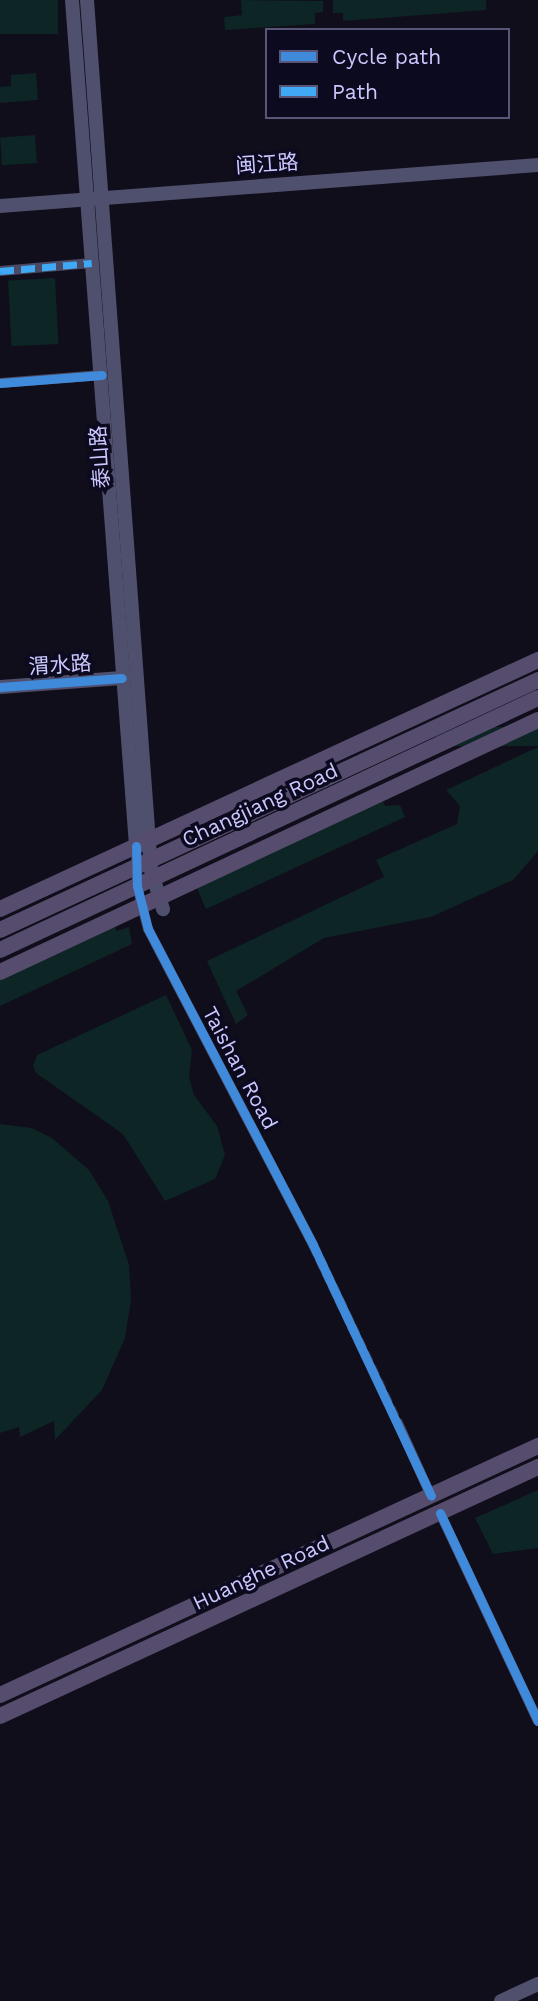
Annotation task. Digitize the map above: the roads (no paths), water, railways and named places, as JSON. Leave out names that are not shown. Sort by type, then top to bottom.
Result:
[{"type":"main road","name":"泰山路","points":[[72,0],[93,203],[143,864],[153,878],[161,904]]},
{"type":"main road","name":"泰山路","points":[[87,0],[93,203],[92,263],[122,678],[142,843]]},
{"type":"main road","name":"闽江路","points":[[0,213],[538,165]]},
{"type":"main road","name":"闽江路","points":[[0,206],[93,203],[538,174]]},
{"type":"main road","points":[[0,909],[538,660]]},
{"type":"main road","name":"渭水路","points":[[0,687],[122,678]]},
{"type":"main road","name":"Changjiang Road","points":[[0,930],[538,680]]},
{"type":"main road","name":"Changjiang Road","points":[[0,950],[538,698]]},
{"type":"main road","points":[[0,972],[141,907],[161,904],[538,720]]},
{"type":"main road","name":"Huanghe Road","points":[[0,1695],[538,1446]]},
{"type":"main road","name":"Huanghe Road","points":[[0,1716],[538,1467]]},
{"type":"main road","points":[[501,2001],[533,1991]]},
{"type":"street","points":[[0,271],[92,263]]},
{"type":"street","points":[[0,383],[102,375]]},
{"type":"street","name":"泰山路","points":[[141,907],[137,886],[143,864]]},
{"type":"street","name":"Taishan Road","points":[[141,907],[148,929],[313,1245]]},
{"type":"street","points":[[398,1423],[431,1496]]},
{"type":"street","points":[[440,1513],[538,1721]]},
{"type":"tunnel","points":[[313,1245],[398,1423]]}]
